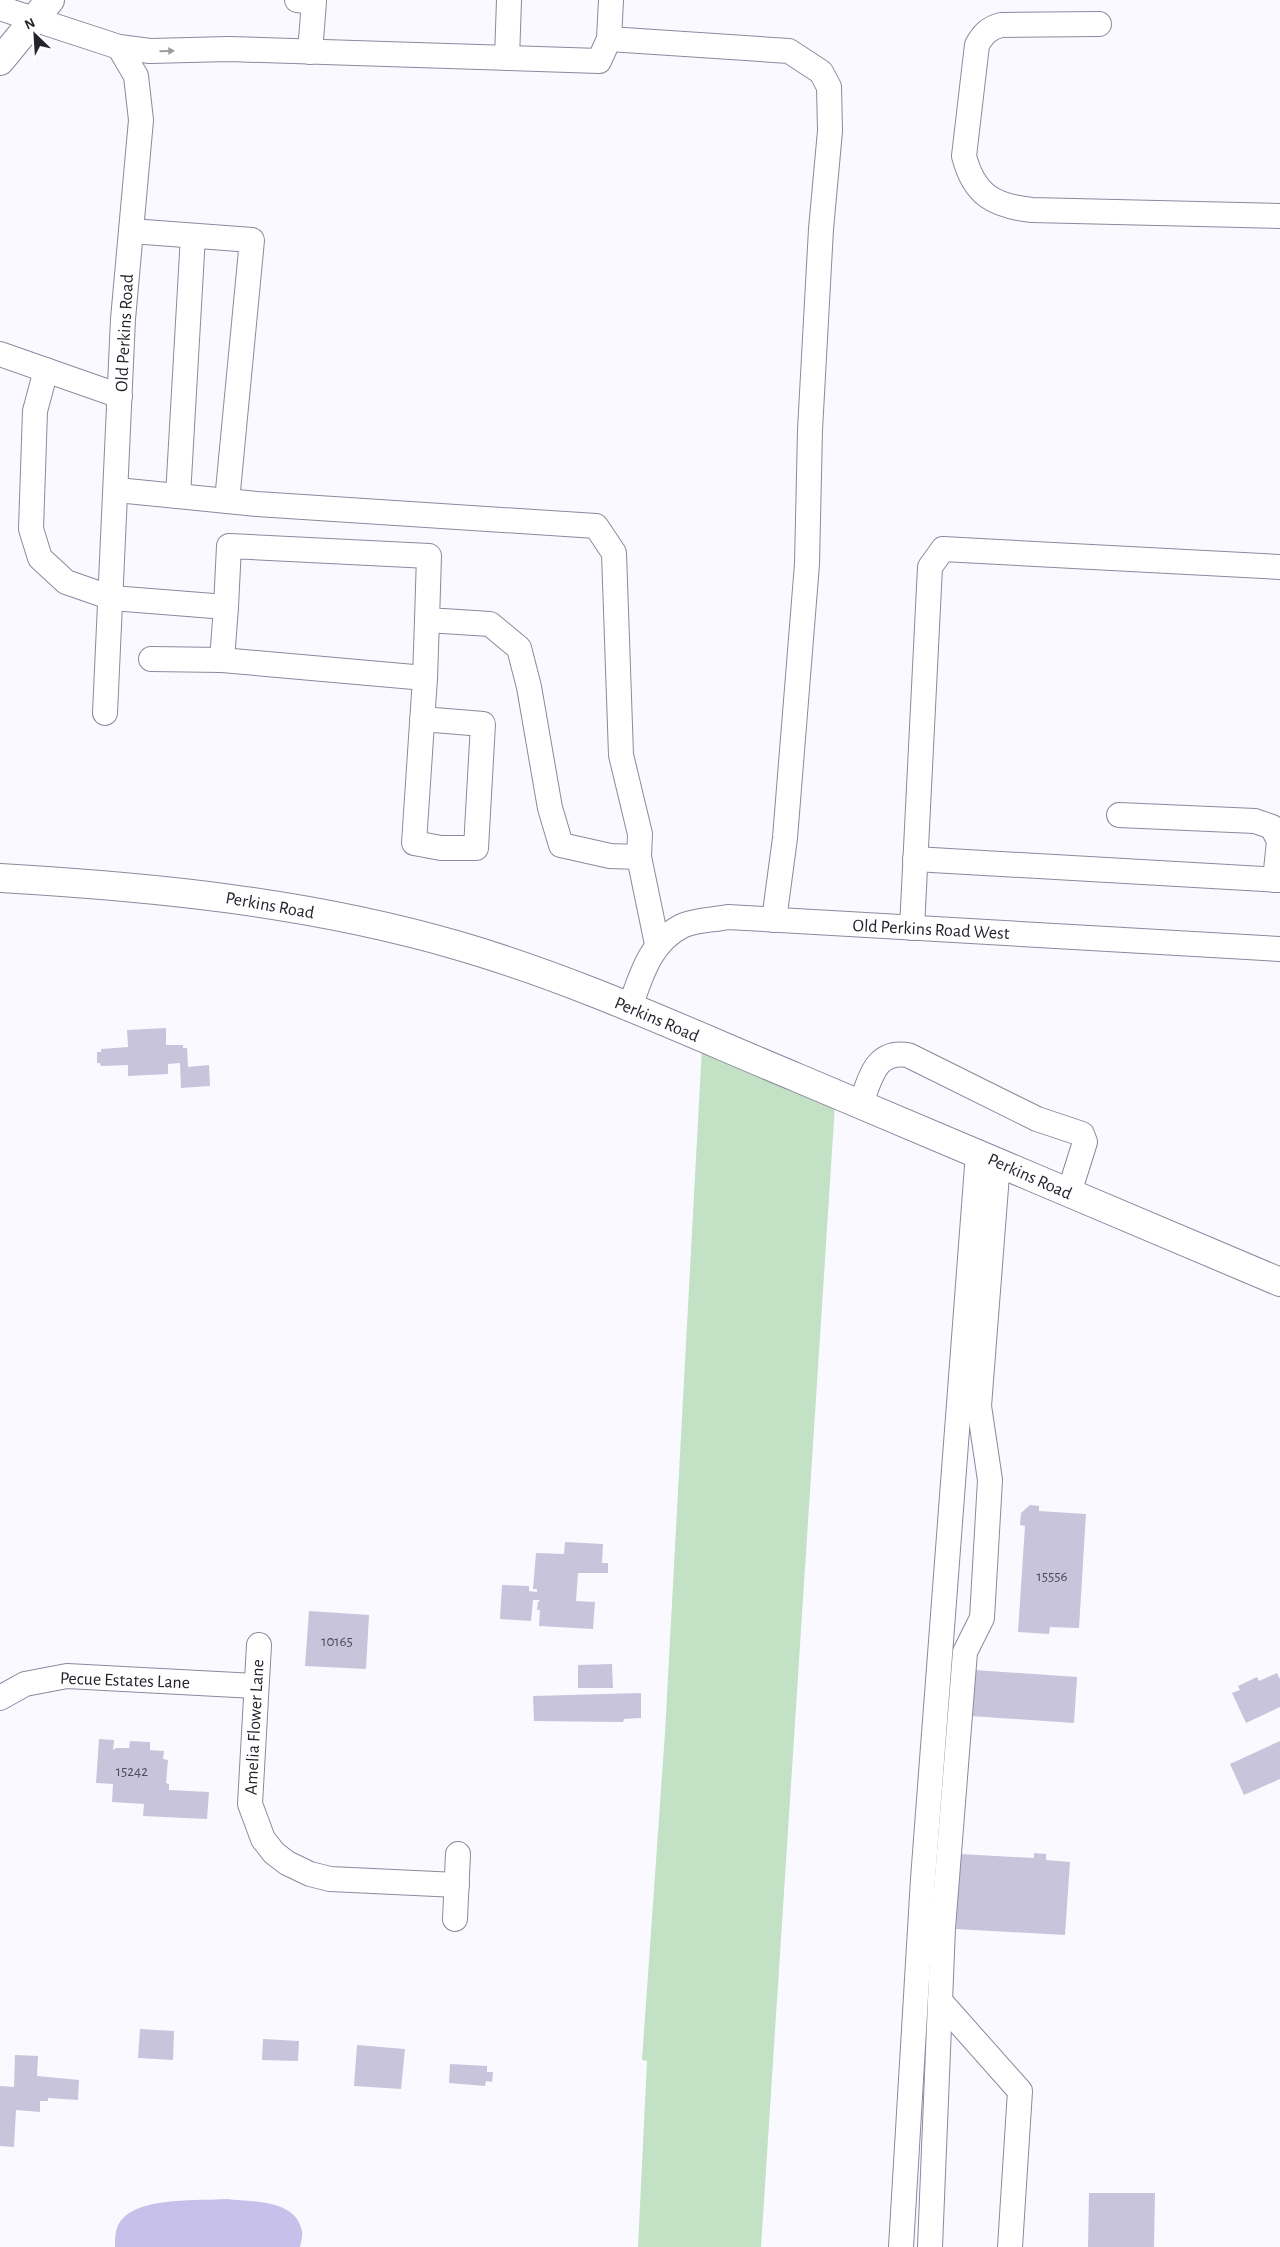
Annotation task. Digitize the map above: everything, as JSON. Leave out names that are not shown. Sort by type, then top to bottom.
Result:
[{"type":"main road","points":[[0,61],[42,9]]},
{"type":"main road","name":"Perkins Road","points":[[0,878],[178,891],[346,918],[411,933],[505,960],[630,1008],[988,1157],[1280,1282]]},
{"type":"street","points":[[297,0],[314,2],[310,52]]},
{"type":"street","points":[[507,58],[509,0]]},
{"type":"street","points":[[0,8],[42,9],[119,47],[150,51],[229,49],[598,61],[609,40],[611,0]]},
{"type":"street","points":[[1099,24],[1001,25],[992,27],[982,35],[977,45],[964,156],[968,172],[976,187],[992,201],[1012,208],[1032,210],[1280,216]]},
{"type":"street","points":[[609,40],[789,51],[821,72],[829,87],[830,131],[821,229],[810,430],[806,564],[785,838],[774,920]]},
{"type":"street","name":"Old Perkins Road","points":[[105,713],[117,490],[123,319],[141,120],[136,76],[119,47]]},
{"type":"street","points":[[131,231],[252,240],[227,501]]},
{"type":"street","points":[[178,496],[193,236]]},
{"type":"street","points":[[0,354],[120,396]]},
{"type":"street","points":[[46,370],[35,411],[31,529],[40,558],[66,582],[112,598],[226,607]]},
{"type":"street","points":[[117,490],[227,501],[596,526],[614,553],[621,755],[640,834],[639,857],[657,944]]},
{"type":"street","points":[[222,660],[228,546],[429,556],[425,678],[422,719],[414,843],[441,848],[476,848],[483,724],[422,719]]},
{"type":"street","points":[[912,928],[930,567],[943,549],[1280,567]]},
{"type":"street","points":[[427,620],[490,624],[518,648],[530,687],[550,808],[561,845],[610,856],[639,857]]},
{"type":"street","points":[[151,659],[222,660],[425,678]]},
{"type":"street","points":[[915,859],[1278,880],[1279,841],[1272,827],[1255,821],[1119,815]]},
{"type":"street","name":"Old Perkins Road West","points":[[630,1008],[643,971],[657,944],[683,925],[728,917],[1280,949]]},
{"type":"street","points":[[860,1105],[878,1063],[887,1056],[896,1053],[908,1055],[1037,1120],[1082,1134],[1085,1142],[1069,1193]]},
{"type":"street","points":[[930,2247],[943,1928],[965,1652],[982,1618],[990,1480],[979,1406],[988,1157]]},
{"type":"street","points":[[901,2247],[923,1879],[988,1157]]},
{"type":"street","name":"Amelia Flower Lane","points":[[259,1645],[255,1686],[250,1804],[259,1830],[274,1852],[287,1863],[310,1874],[330,1879],[456,1885]]},
{"type":"street","name":"Pecue Estates Lane","points":[[0,1698],[25,1684],[67,1676],[255,1686]]},
{"type":"street","points":[[455,1919],[458,1854]]},
{"type":"street","points":[[940,2001],[1020,2091],[1010,2247]]},
{"type":"green space","points":[[702,1047],[835,1105],[761,2247],[638,2247],[647,2061],[642,2060],[665,1733]]},
{"type":"shaded area","points":[[227,2199],[272,2204],[291,2213],[298,2221],[302,2231],[300,2247],[115,2247],[115,2235],[121,2220],[145,2206],[173,2201]]},
{"type":"building","points":[[166,1028],[166,1045],[183,1045],[183,1048],[187,1048],[188,1067],[209,1065],[210,1086],[181,1088],[180,1063],[168,1064],[168,1074],[128,1076],[128,1065],[101,1066],[100,1063],[97,1063],[97,1052],[101,1052],[101,1049],[128,1047],[127,1030]]},
{"type":"building","points":[[1030,1505],[1039,1506],[1039,1511],[1086,1514],[1079,1628],[1050,1627],[1049,1634],[1018,1632],[1025,1526],[1020,1525],[1021,1513]]},
{"type":"building","points":[[565,1542],[603,1544],[602,1563],[608,1563],[608,1573],[578,1573],[576,1601],[595,1602],[593,1629],[539,1626],[540,1610],[537,1610],[540,1600],[533,1600],[531,1621],[500,1619],[502,1585],[529,1586],[529,1591],[537,1592],[537,1589],[533,1589],[536,1553],[564,1554]]},
{"type":"building","points":[[309,1611],[369,1615],[366,1669],[305,1666]]},
{"type":"building","points":[[612,1664],[613,1688],[578,1688],[578,1665]]},
{"type":"building","points":[[974,1670],[1077,1677],[1074,1723],[970,1716]]},
{"type":"building","points":[[1277,1673],[1280,1679],[1280,1707],[1246,1723],[1232,1693],[1240,1690],[1238,1686],[1257,1677],[1259,1681]]},
{"type":"building","points":[[641,1693],[641,1718],[624,1719],[623,1722],[534,1721],[533,1696]]},
{"type":"building","points":[[99,1739],[114,1740],[113,1750],[116,1748],[129,1748],[130,1741],[150,1742],[150,1750],[164,1751],[163,1759],[168,1760],[166,1783],[169,1784],[169,1790],[209,1792],[207,1819],[143,1816],[144,1804],[112,1802],[113,1784],[96,1783]]},
{"type":"building","points":[[1280,1741],[1280,1779],[1244,1795],[1230,1764]]},
{"type":"building","points":[[1034,1853],[1046,1854],[1046,1860],[1070,1862],[1065,1935],[956,1929],[960,1854],[1034,1858]]},
{"type":"building","points":[[140,2029],[174,2031],[173,2060],[138,2058]]},
{"type":"building","points":[[263,2039],[299,2041],[298,2061],[262,2060]]},
{"type":"building","points":[[357,2045],[405,2049],[401,2089],[354,2086]]},
{"type":"building","points":[[15,2055],[38,2056],[37,2076],[79,2080],[78,2100],[48,2098],[48,2101],[40,2101],[40,2112],[16,2110],[14,2147],[0,2146],[0,2086],[14,2087]]},
{"type":"building","points":[[450,2064],[487,2066],[487,2072],[493,2072],[492,2082],[486,2081],[485,2086],[449,2083]]},
{"type":"building","points":[[1089,2193],[1155,2193],[1154,2247],[1088,2247]]}]
